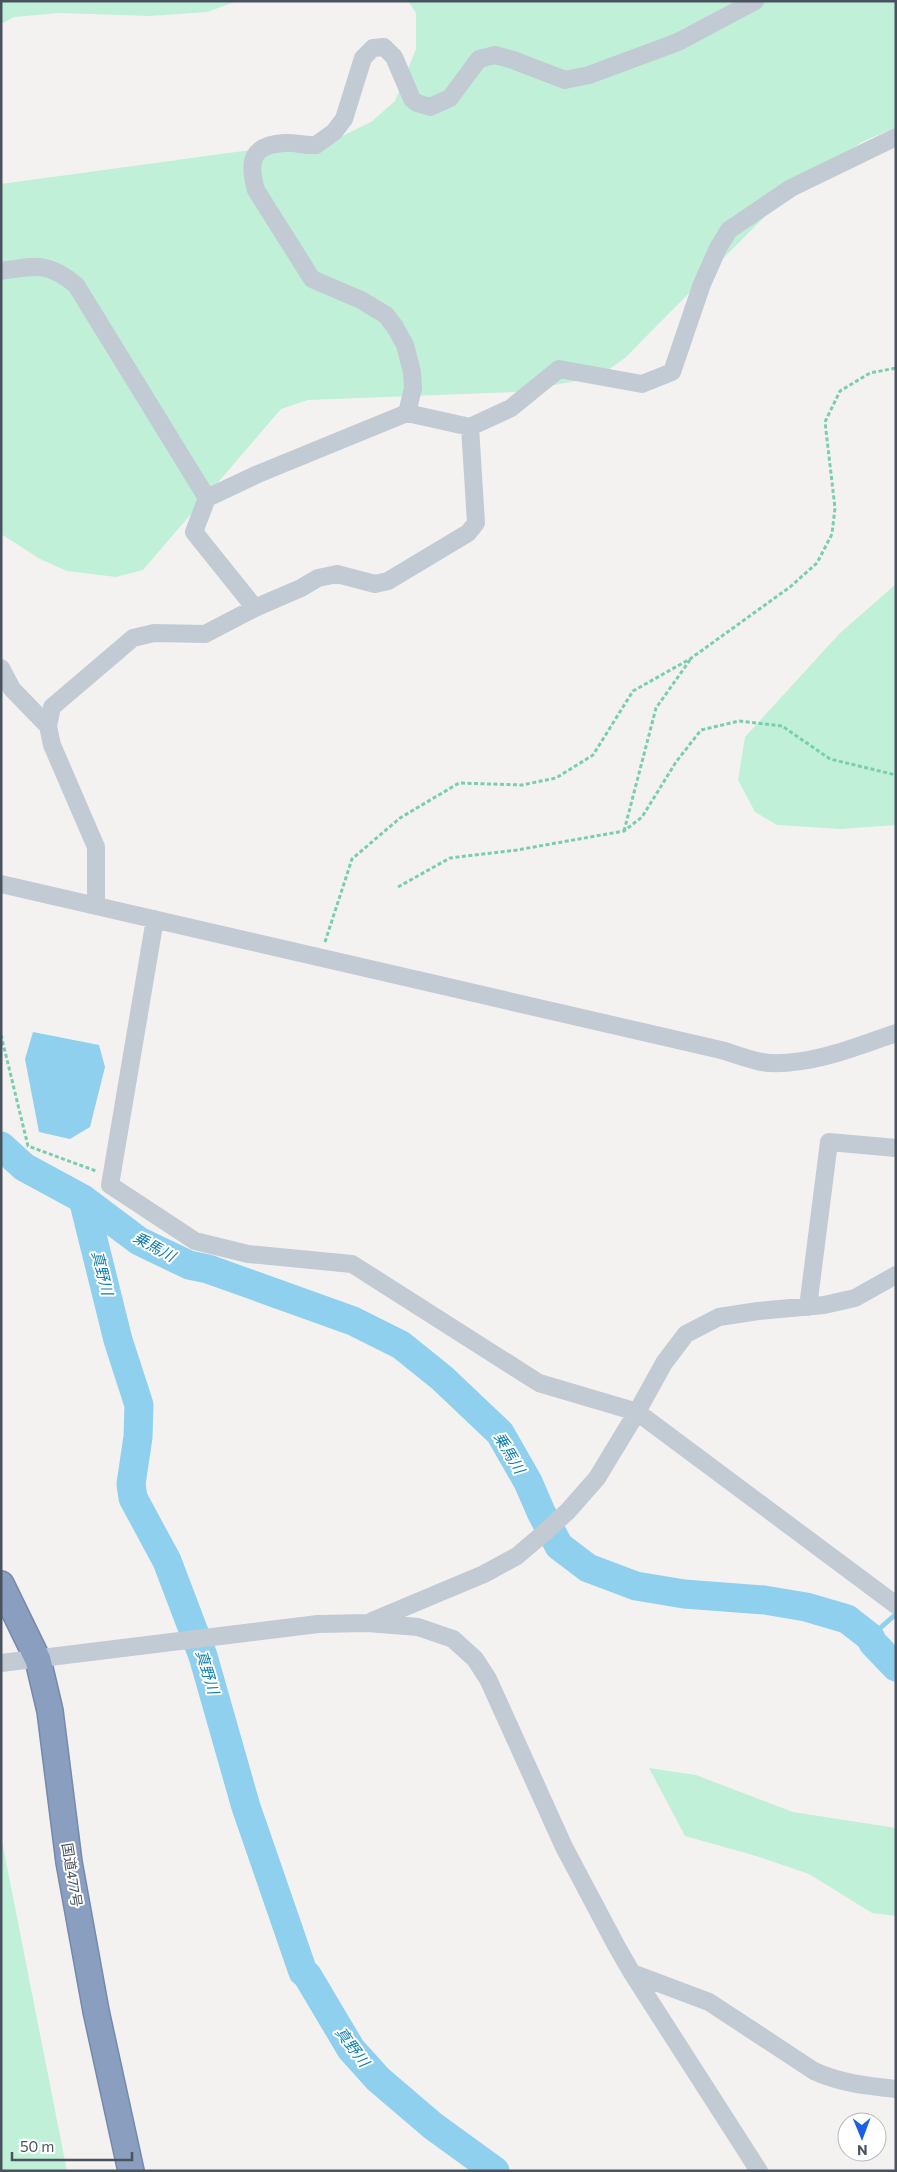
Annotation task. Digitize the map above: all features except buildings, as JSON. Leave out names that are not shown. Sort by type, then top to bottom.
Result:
[{"type":"highway","name":"国道477号","points":[[1,1584],[38,1660],[50,1711],[69,1862],[96,2011],[133,2166]]},
{"type":"street","points":[[407,413],[413,388],[412,372],[405,345],[386,315],[361,300],[312,279],[256,190],[252,175],[252,160],[262,148],[284,143],[316,146],[334,132],[344,120],[363,58],[373,48],[384,47],[394,57],[412,98],[417,103],[430,107],[450,98],[479,58],[495,55],[565,80],[589,75],[678,42],[755,1]]},
{"type":"street","points":[[255,608],[194,532],[207,498],[258,474],[407,413],[470,427],[511,408],[559,369],[642,384],[672,372],[702,284],[718,248],[729,230],[791,188],[896,137]]},
{"type":"street","points":[[1,271],[36,265],[61,272],[76,284],[207,498]]},
{"type":"street","points":[[96,905],[96,847],[52,745],[48,726],[52,708],[133,638],[154,633],[205,634],[318,578],[336,574],[375,584],[388,581],[468,533],[476,523],[470,427]]},
{"type":"street","points":[[1,668],[12,689],[48,726]]},
{"type":"street","points":[[1,884],[721,1050],[767,1063],[797,1062],[828,1056],[896,1033]]},
{"type":"street","points":[[155,919],[110,1185],[195,1241],[248,1254],[352,1264],[539,1383],[637,1412],[896,1605]]},
{"type":"street","points":[[808,1307],[829,1142],[896,1148]]},
{"type":"street","points":[[367,1623],[484,1574],[517,1556],[568,1511],[597,1478],[637,1412],[664,1362],[686,1334],[719,1317],[758,1311],[824,1306],[855,1298],[896,1275]]},
{"type":"street","points":[[1,1663],[38,1660],[318,1624],[367,1623],[418,1627],[453,1639],[475,1659],[488,1679],[564,1847],[632,1973],[759,2171]]},
{"type":"street","points":[[632,1973],[709,2002],[814,2071],[829,2078],[859,2085],[896,2089]]},
{"type":"path","points":[[320,957],[352,859],[400,818],[459,783],[522,785],[556,778],[593,755],[633,691],[690,659],[790,587],[817,563],[832,534],[835,508],[825,422],[840,391],[870,373],[896,368]]},
{"type":"path","points":[[624,831],[656,708],[690,659]]},
{"type":"path","points":[[398,887],[450,858],[517,850],[624,831],[642,818],[676,762],[701,730],[739,721],[782,726],[830,759],[896,775]]},
{"type":"path","points":[[1,1035],[28,1146],[112,1177]]},
{"type":"green space","points":[[1,1],[238,1],[207,12],[150,16],[59,13],[14,17],[1,24]]},
{"type":"green space","points":[[408,1],[896,1],[896,127],[862,142],[787,194],[625,358],[598,377],[516,392],[308,400],[281,409],[143,570],[116,577],[67,571],[40,559],[1,534],[1,184],[338,138],[371,122],[395,101],[416,49],[416,13]]},
{"type":"green space","points":[[896,584],[896,825],[841,829],[777,825],[755,812],[738,780],[745,737],[839,634]]},
{"type":"green space","points":[[649,1768],[696,1775],[793,1812],[896,1828],[896,1916],[872,1913],[809,1874],[756,1856],[685,1836]]},
{"type":"green space","points":[[1,1836],[67,2171],[1,2171]]},
{"type":"water","points":[[33,1032],[99,1045],[105,1067],[90,1127],[70,1139],[39,1132],[25,1059]]},
{"type":"waterway","name":"乗馬川","points":[[1,1146],[24,1167],[83,1199],[139,1241],[189,1265],[208,1269],[353,1321],[401,1345],[442,1378],[500,1433],[528,1482],[559,1546],[588,1568],[636,1586],[684,1594],[764,1600],[806,1607],[847,1619],[870,1637],[873,1643],[896,1667]]},
{"type":"waterway","name":"真野川","points":[[83,1199],[118,1340],[139,1405],[138,1437],[131,1484],[133,1498],[167,1561],[203,1656],[246,1807],[303,1972],[307,1975],[351,2049],[378,2079],[433,2126],[495,2171]]},
{"type":"waterway","points":[[870,1637],[896,1614]]}]
